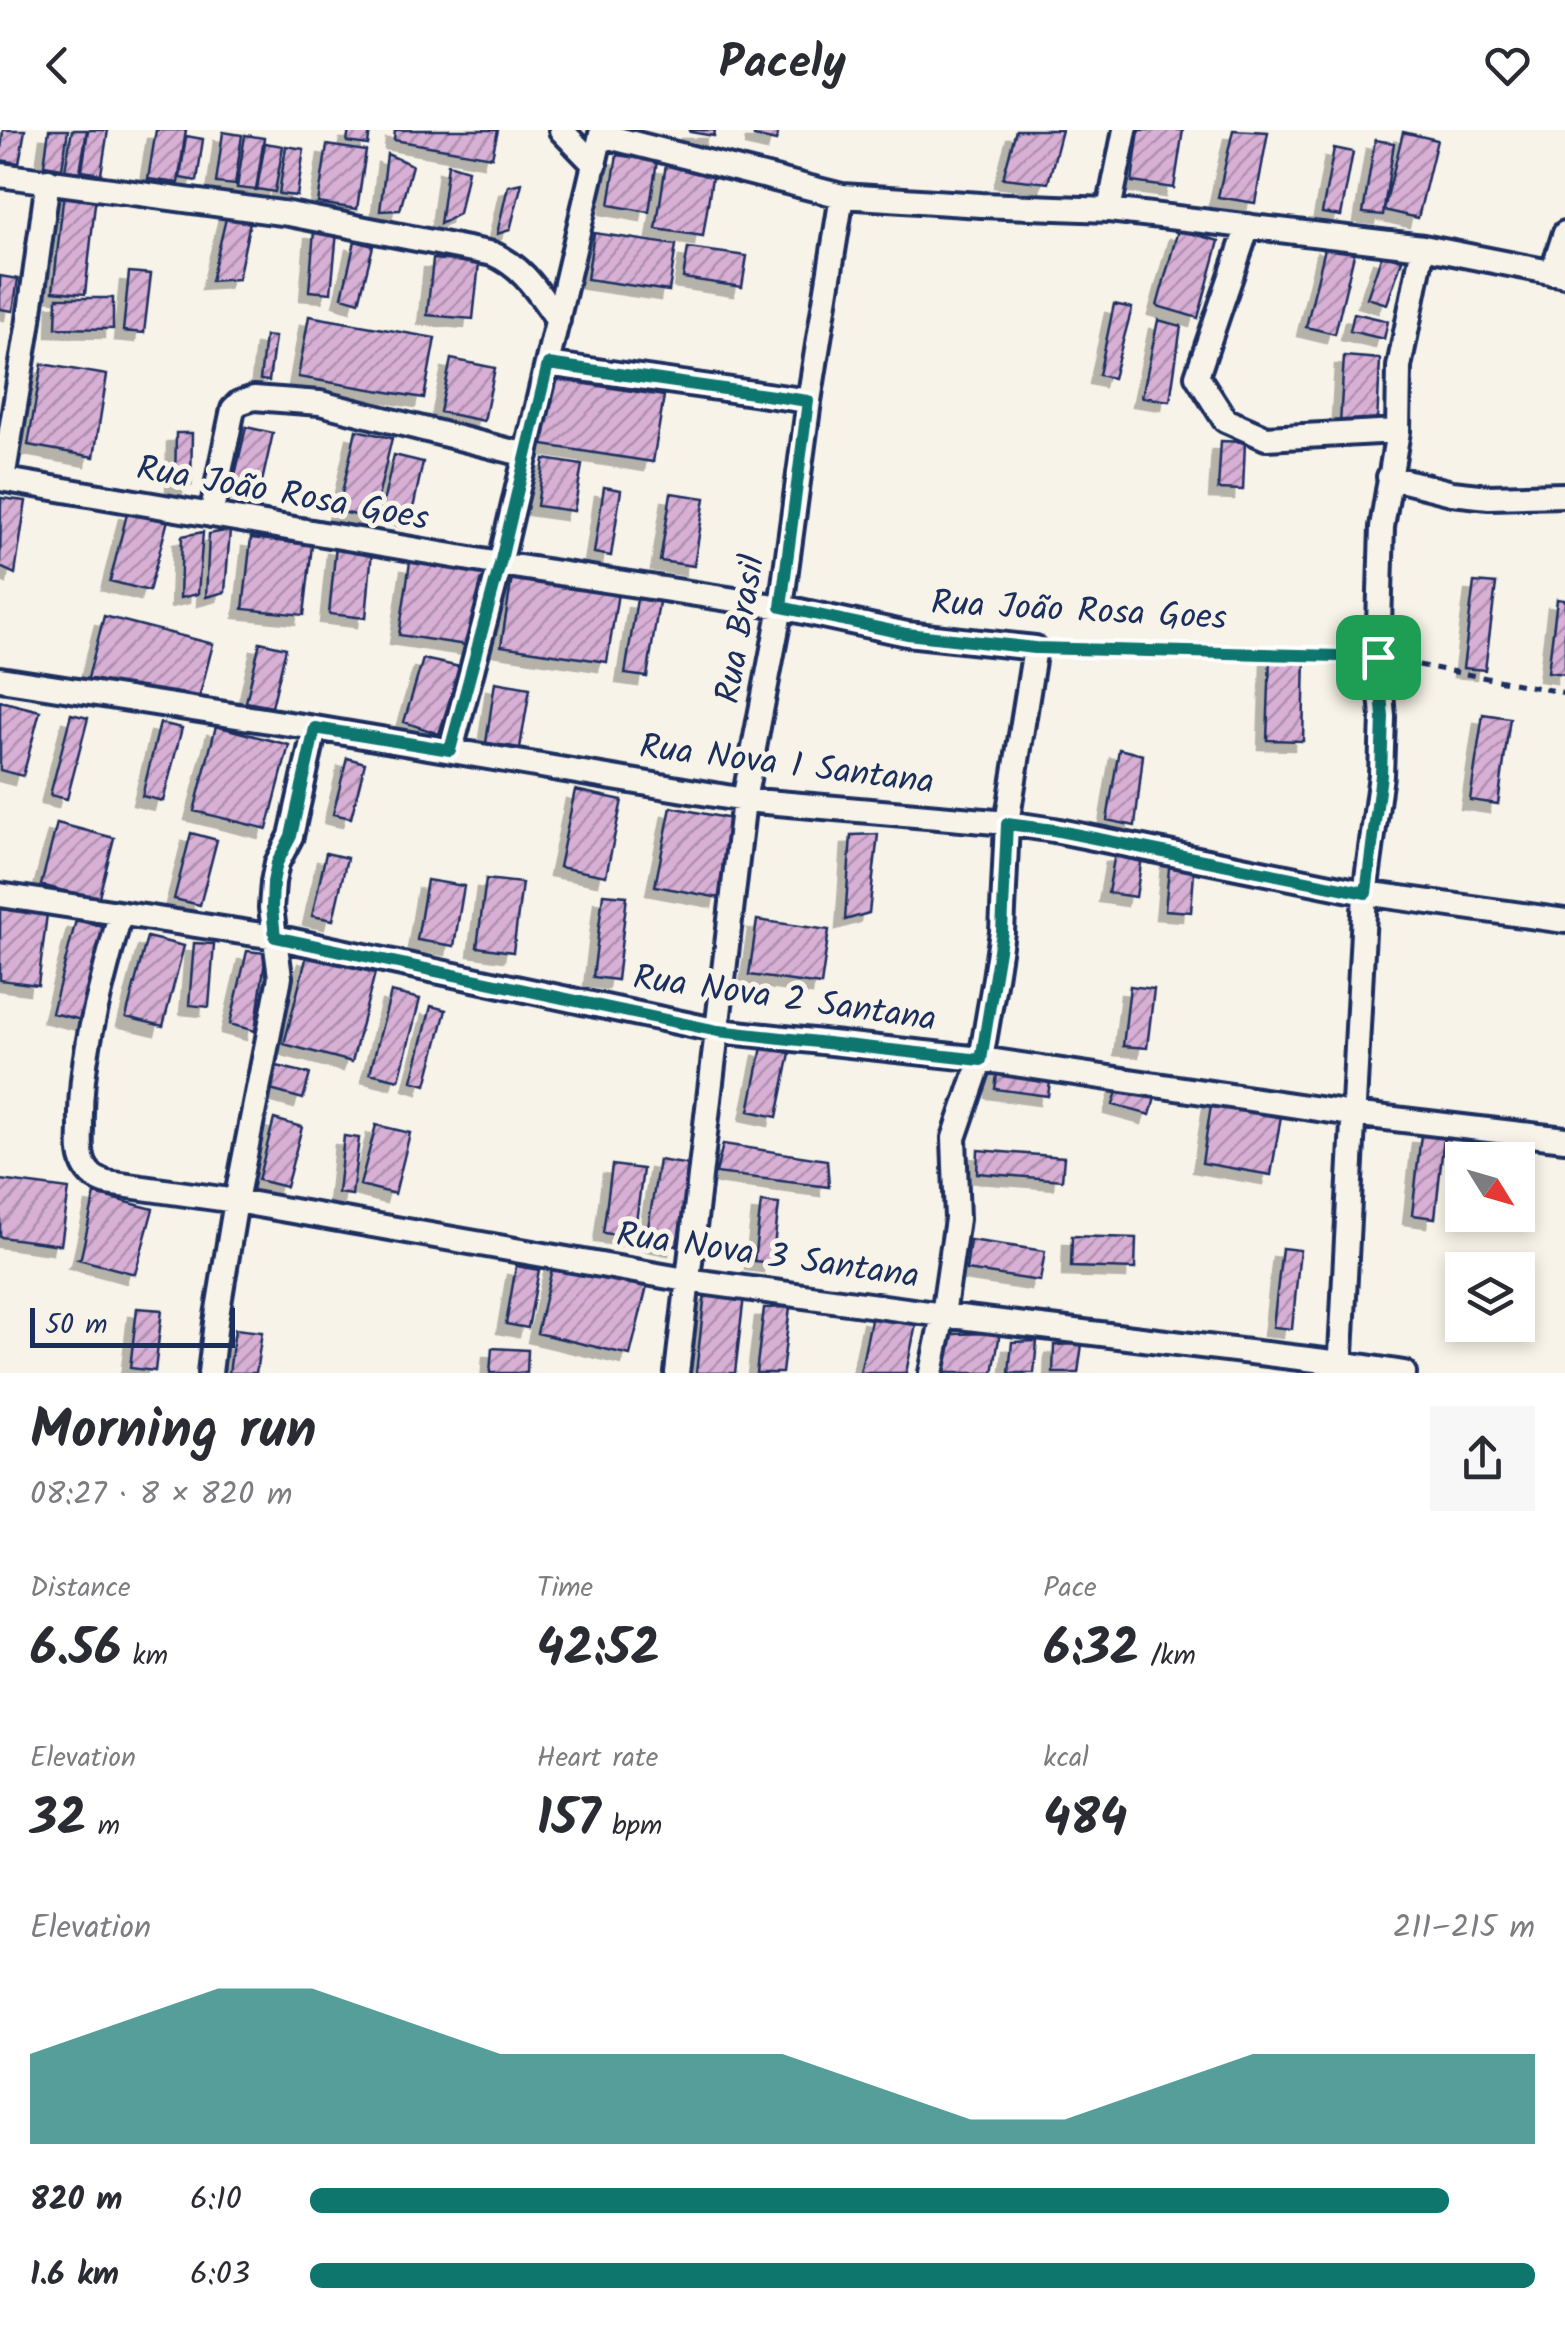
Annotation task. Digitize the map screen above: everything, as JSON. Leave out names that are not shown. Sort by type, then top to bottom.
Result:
[{"type":"street","points":[[560,130],[594,165]]},
{"type":"street","points":[[1108,210],[1125,130]]},
{"type":"street","points":[[450,750],[500,564],[601,132],[842,196],[1108,210],[1423,247],[1558,274],[1565,233]]},
{"type":"street","points":[[0,174],[289,214],[493,254],[512,262],[524,274],[558,320]]},
{"type":"street","points":[[2,479],[48,180]]},
{"type":"street","name":"Rua Brasil","points":[[676,1373],[744,800],[781,607],[808,401],[842,196]]},
{"type":"street","points":[[1248,226],[1197,376],[1225,420],[1266,438],[1398,430]]},
{"type":"street","points":[[1340,1368],[1366,893],[1381,775],[1383,717],[1378,657],[1382,527],[1398,430],[1400,368],[1423,247]]},
{"type":"street","points":[[548,364],[808,401]]},
{"type":"street","points":[[211,515],[234,409],[254,398],[320,402],[526,455]]},
{"type":"street","points":[[1389,477],[1452,493],[1489,497],[1565,495]]},
{"type":"street","name":"Rua João Rosa Goes","points":[[2,479],[500,564],[781,607],[907,634],[1035,648]]},
{"type":"street","points":[[930,1373],[958,1218],[954,1138],[981,1060],[1002,932],[1007,824],[1035,648]]},
{"type":"street","name":"Rua Nova 1 Santana","points":[[0,678],[744,800],[1054,830],[1366,893],[1565,921]]},
{"type":"street","points":[[210,1373],[236,1201],[280,977],[273,882],[277,863],[291,836],[315,728]]},
{"type":"street","name":"Rua Nova 2 Santana","points":[[0,896],[275,937],[718,1031],[981,1060],[1352,1114],[1565,1140]]},
{"type":"street","name":"Rua Nova 3 Santana","points":[[120,914],[85,1063],[81,1155],[94,1178],[126,1187],[236,1201],[686,1280],[1340,1368],[1404,1373]]},
{"type":"path","name":"Rua João Rosa Goes","points":[[1035,648],[1378,657],[1565,693]]},
{"type":"building","points":[[3,130],[25,130],[19,163],[0,160]]},
{"type":"building","points":[[49,130],[68,130],[62,168],[44,165]]},
{"type":"building","points":[[72,130],[87,130],[80,172],[65,170]]},
{"type":"building","points":[[88,130],[108,130],[101,174],[82,171]]},
{"type":"building","points":[[156,130],[186,130],[178,183],[148,179]]},
{"type":"building","points":[[349,130],[370,130],[368,145],[347,142]]},
{"type":"building","points":[[395,130],[498,130],[492,157],[394,140]]},
{"type":"building","points":[[690,130],[715,130],[714,136]]},
{"type":"building","points":[[755,130],[779,130],[776,141],[754,136]]},
{"type":"building","points":[[1016,130],[1062,130],[1048,183],[1003,178]]},
{"type":"building","points":[[1139,130],[1183,130],[1174,188],[1132,182]]},
{"type":"building","points":[[1233,130],[1268,132],[1255,203],[1218,197]]},
{"type":"building","points":[[223,132],[242,135],[235,185],[216,183]]},
{"type":"building","points":[[1403,132],[1437,140],[1418,218],[1384,210]]},
{"type":"building","points":[[245,135],[264,138],[256,190],[237,188]]},
{"type":"building","points":[[186,136],[203,139],[197,181],[180,178]]},
{"type":"building","points":[[1375,140],[1394,143],[1383,215],[1363,213]]},
{"type":"building","points":[[265,143],[283,146],[275,192],[257,189]]},
{"type":"building","points":[[327,145],[366,151],[357,209],[318,203]]},
{"type":"building","points":[[286,146],[304,149],[297,196],[279,194]]},
{"type":"building","points":[[1334,148],[1353,152],[1341,216],[1322,213]]},
{"type":"building","points":[[387,154],[412,165],[400,210],[380,211]]},
{"type":"building","points":[[617,155],[657,161],[649,212],[609,205]]},
{"type":"building","points":[[448,164],[468,170],[459,214],[440,224]]},
{"type":"building","points":[[666,164],[713,171],[703,236],[656,229]]},
{"type":"building","points":[[522,183],[510,230],[497,234],[508,186]]},
{"type":"building","points":[[64,191],[96,195],[85,294],[53,291]]},
{"type":"building","points":[[228,210],[251,217],[238,279],[211,281]]},
{"type":"building","points":[[314,230],[337,232],[331,293],[309,291]]},
{"type":"building","points":[[1178,230],[1219,241],[1198,318],[1157,306]]},
{"type":"building","points":[[594,233],[676,245],[669,291],[587,279]]},
{"type":"building","points":[[355,241],[373,246],[359,302],[342,297]]},
{"type":"building","points":[[1326,244],[1355,250],[1335,334],[1306,327]]},
{"type":"building","points":[[688,248],[747,256],[742,287],[683,278]]},
{"type":"building","points":[[1382,254],[1402,260],[1387,304],[1367,298]]},
{"type":"building","points":[[433,259],[479,263],[473,319],[427,315]]},
{"type":"building","points":[[129,272],[151,274],[144,333],[123,331]]},
{"type":"building","points":[[0,276],[18,279],[13,311],[0,309]]},
{"type":"building","points":[[57,298],[113,298],[113,329],[56,328]]},
{"type":"building","points":[[1114,304],[1132,308],[1113,378],[1099,375]]},
{"type":"building","points":[[1354,313],[1388,321],[1384,339],[1350,331]]},
{"type":"building","points":[[309,316],[435,338],[424,398],[298,377]]},
{"type":"building","points":[[1158,320],[1181,326],[1170,401],[1142,397]]},
{"type":"building","points":[[265,336],[275,337],[269,381],[260,380]]},
{"type":"building","points":[[1344,356],[1380,359],[1377,425],[1340,424]]},
{"type":"building","points":[[451,359],[495,368],[484,421],[440,412]]},
{"type":"building","points":[[42,364],[107,375],[94,457],[28,445]]},
{"type":"building","points":[[554,379],[664,396],[653,462],[543,445]]},
{"type":"building","points":[[246,427],[273,433],[259,495],[232,489]]},
{"type":"building","points":[[356,430],[392,438],[373,519],[338,511]]},
{"type":"building","points":[[176,433],[192,433],[191,485],[175,485]]},
{"type":"building","points":[[1221,441],[1245,442],[1243,490],[1218,489]]},
{"type":"building","points":[[394,455],[423,462],[411,518],[381,512]]},
{"type":"building","points":[[544,459],[582,465],[574,511],[537,506]]},
{"type":"building","points":[[604,487],[621,490],[611,556],[594,553]]},
{"type":"building","points":[[671,493],[705,498],[694,566],[660,561]]},
{"type":"building","points":[[1,498],[26,501],[15,574],[0,567]]},
{"type":"building","points":[[128,510],[168,520],[149,591],[110,581]]},
{"type":"building","points":[[230,530],[225,592],[206,597],[209,534]]},
{"type":"building","points":[[203,532],[198,594],[180,598],[182,536]]},
{"type":"building","points":[[251,538],[312,545],[304,615],[243,609]]},
{"type":"building","points":[[336,545],[372,550],[366,618],[329,614]]},
{"type":"building","points":[[410,562],[485,573],[473,646],[399,635]]},
{"type":"building","points":[[512,577],[618,593],[607,662],[501,646]]},
{"type":"building","points":[[1474,582],[1496,584],[1485,670],[1463,668]]},
{"type":"building","points":[[637,599],[659,602],[647,677],[625,674]]},
{"type":"building","points":[[1557,599],[1565,600],[1565,674],[1548,672]]},
{"type":"building","points":[[104,616],[213,644],[197,706],[88,678]]},
{"type":"building","points":[[260,642],[286,648],[272,707],[246,702]]},
{"type":"building","points":[[1270,655],[1305,656],[1303,741],[1267,740]]},
{"type":"building","points":[[423,659],[460,667],[439,734],[404,722]]},
{"type":"building","points":[[495,682],[530,688],[520,748],[486,743]]},
{"type":"building","points":[[0,701],[40,711],[23,776],[0,770]]},
{"type":"building","points":[[71,714],[88,718],[67,799],[50,795]]},
{"type":"building","points":[[1483,714],[1510,718],[1498,804],[1470,800]]},
{"type":"building","points":[[160,723],[182,728],[163,801],[142,796]]},
{"type":"building","points":[[216,726],[289,745],[267,829],[194,811]]},
{"type":"building","points":[[1119,749],[1143,755],[1135,826],[1107,820]]},
{"type":"building","points":[[347,758],[365,763],[351,818],[333,814]]},
{"type":"building","points":[[575,790],[622,800],[606,876],[559,867]]},
{"type":"building","points":[[671,807],[736,820],[720,898],[655,886]]},
{"type":"building","points":[[57,823],[114,838],[98,900],[41,885]]},
{"type":"building","points":[[191,833],[217,840],[200,905],[174,899]]},
{"type":"building","points":[[878,834],[869,913],[845,920],[851,835]]},
{"type":"building","points":[[326,853],[347,858],[333,920],[312,916]]},
{"type":"building","points":[[1115,853],[1142,857],[1136,897],[1108,893]]},
{"type":"building","points":[[1170,858],[1195,860],[1191,912],[1165,910]]},
{"type":"building","points":[[486,879],[522,883],[513,952],[477,947]]},
{"type":"building","points":[[427,880],[464,886],[454,946],[417,940]]},
{"type":"building","points":[[603,894],[627,896],[617,980],[593,977]]},
{"type":"building","points":[[0,909],[47,914],[38,985],[0,980]]},
{"type":"building","points":[[76,920],[111,929],[86,1021],[52,1013]]},
{"type":"building","points":[[757,920],[829,930],[821,985],[749,975]]},
{"type":"building","points":[[147,937],[184,946],[163,1026],[126,1017]]},
{"type":"building","points":[[194,943],[214,944],[209,1007],[189,1005]]},
{"type":"building","points":[[247,951],[266,953],[255,1031],[230,1024]]},
{"type":"building","points":[[307,955],[375,973],[352,1062],[284,1044]]},
{"type":"building","points":[[1130,986],[1154,989],[1147,1048],[1123,1046]]},
{"type":"building","points":[[391,992],[420,999],[399,1080],[370,1073]]},
{"type":"building","points":[[431,1006],[446,1010],[426,1085],[412,1081]]},
{"type":"building","points":[[762,1047],[790,1053],[777,1117],[749,1111]]},
{"type":"building","points":[[273,1065],[310,1074],[303,1099],[267,1089]]},
{"type":"building","points":[[998,1067],[1051,1074],[1048,1096],[995,1089]]},
{"type":"building","points":[[1120,1081],[1157,1091],[1150,1115],[1113,1105]]},
{"type":"building","points":[[1212,1099],[1282,1110],[1271,1175],[1202,1163]]},
{"type":"building","points":[[274,1119],[302,1127],[286,1187],[258,1180]]},
{"type":"building","points":[[376,1125],[410,1133],[395,1194],[360,1185]]},
{"type":"building","points":[[1421,1134],[1444,1136],[1435,1218],[1412,1215]]},
{"type":"building","points":[[344,1136],[359,1138],[352,1195],[338,1193]]},
{"type":"building","points":[[723,1144],[827,1160],[829,1187],[716,1173]]},
{"type":"building","points":[[978,1150],[1064,1157],[1062,1180],[977,1173]]},
{"type":"building","points":[[659,1160],[690,1165],[677,1246],[646,1240]]},
{"type":"building","points":[[612,1165],[643,1169],[634,1237],[603,1233]]},
{"type":"building","points":[[0,1180],[69,1189],[61,1245],[0,1237]]},
{"type":"building","points":[[95,1194],[153,1209],[135,1274],[78,1259]]},
{"type":"building","points":[[761,1202],[779,1204],[772,1263],[754,1261]]},
{"type":"building","points":[[1072,1236],[1136,1238],[1135,1269],[1071,1267]]},
{"type":"building","points":[[970,1240],[1045,1251],[1040,1281],[966,1270]]},
{"type":"building","points":[[1282,1248],[1300,1250],[1292,1329],[1273,1327]]},
{"type":"building","points":[[554,1260],[648,1282],[630,1355],[537,1333]]},
{"type":"building","points":[[516,1266],[539,1270],[528,1328],[506,1324]]},
{"type":"building","points":[[705,1292],[744,1296],[735,1373],[696,1373]]},
{"type":"building","points":[[790,1307],[782,1373],[756,1373],[764,1308]]},
{"type":"building","points":[[137,1308],[162,1310],[155,1371],[130,1368]]},
{"type":"building","points":[[872,1315],[916,1324],[906,1373],[860,1373]]},
{"type":"building","points":[[235,1329],[262,1332],[256,1373],[229,1373]]},
{"type":"building","points":[[1000,1333],[993,1373],[941,1373],[949,1334]]},
{"type":"building","points":[[1037,1341],[1034,1373],[1009,1373],[1012,1342]]},
{"type":"building","points":[[1082,1344],[1078,1373],[1053,1373],[1054,1345]]},
{"type":"building","points":[[492,1348],[528,1350],[527,1373],[490,1373]]},
{"type":"route","points":[[548,364],[808,401],[781,607],[907,634],[1035,648],[1378,657],[1383,717],[1381,775],[1366,893],[1007,824],[1002,932],[981,1060],[718,1031],[275,937],[273,882],[277,863],[291,836],[315,728],[450,750],[548,364]]}]
